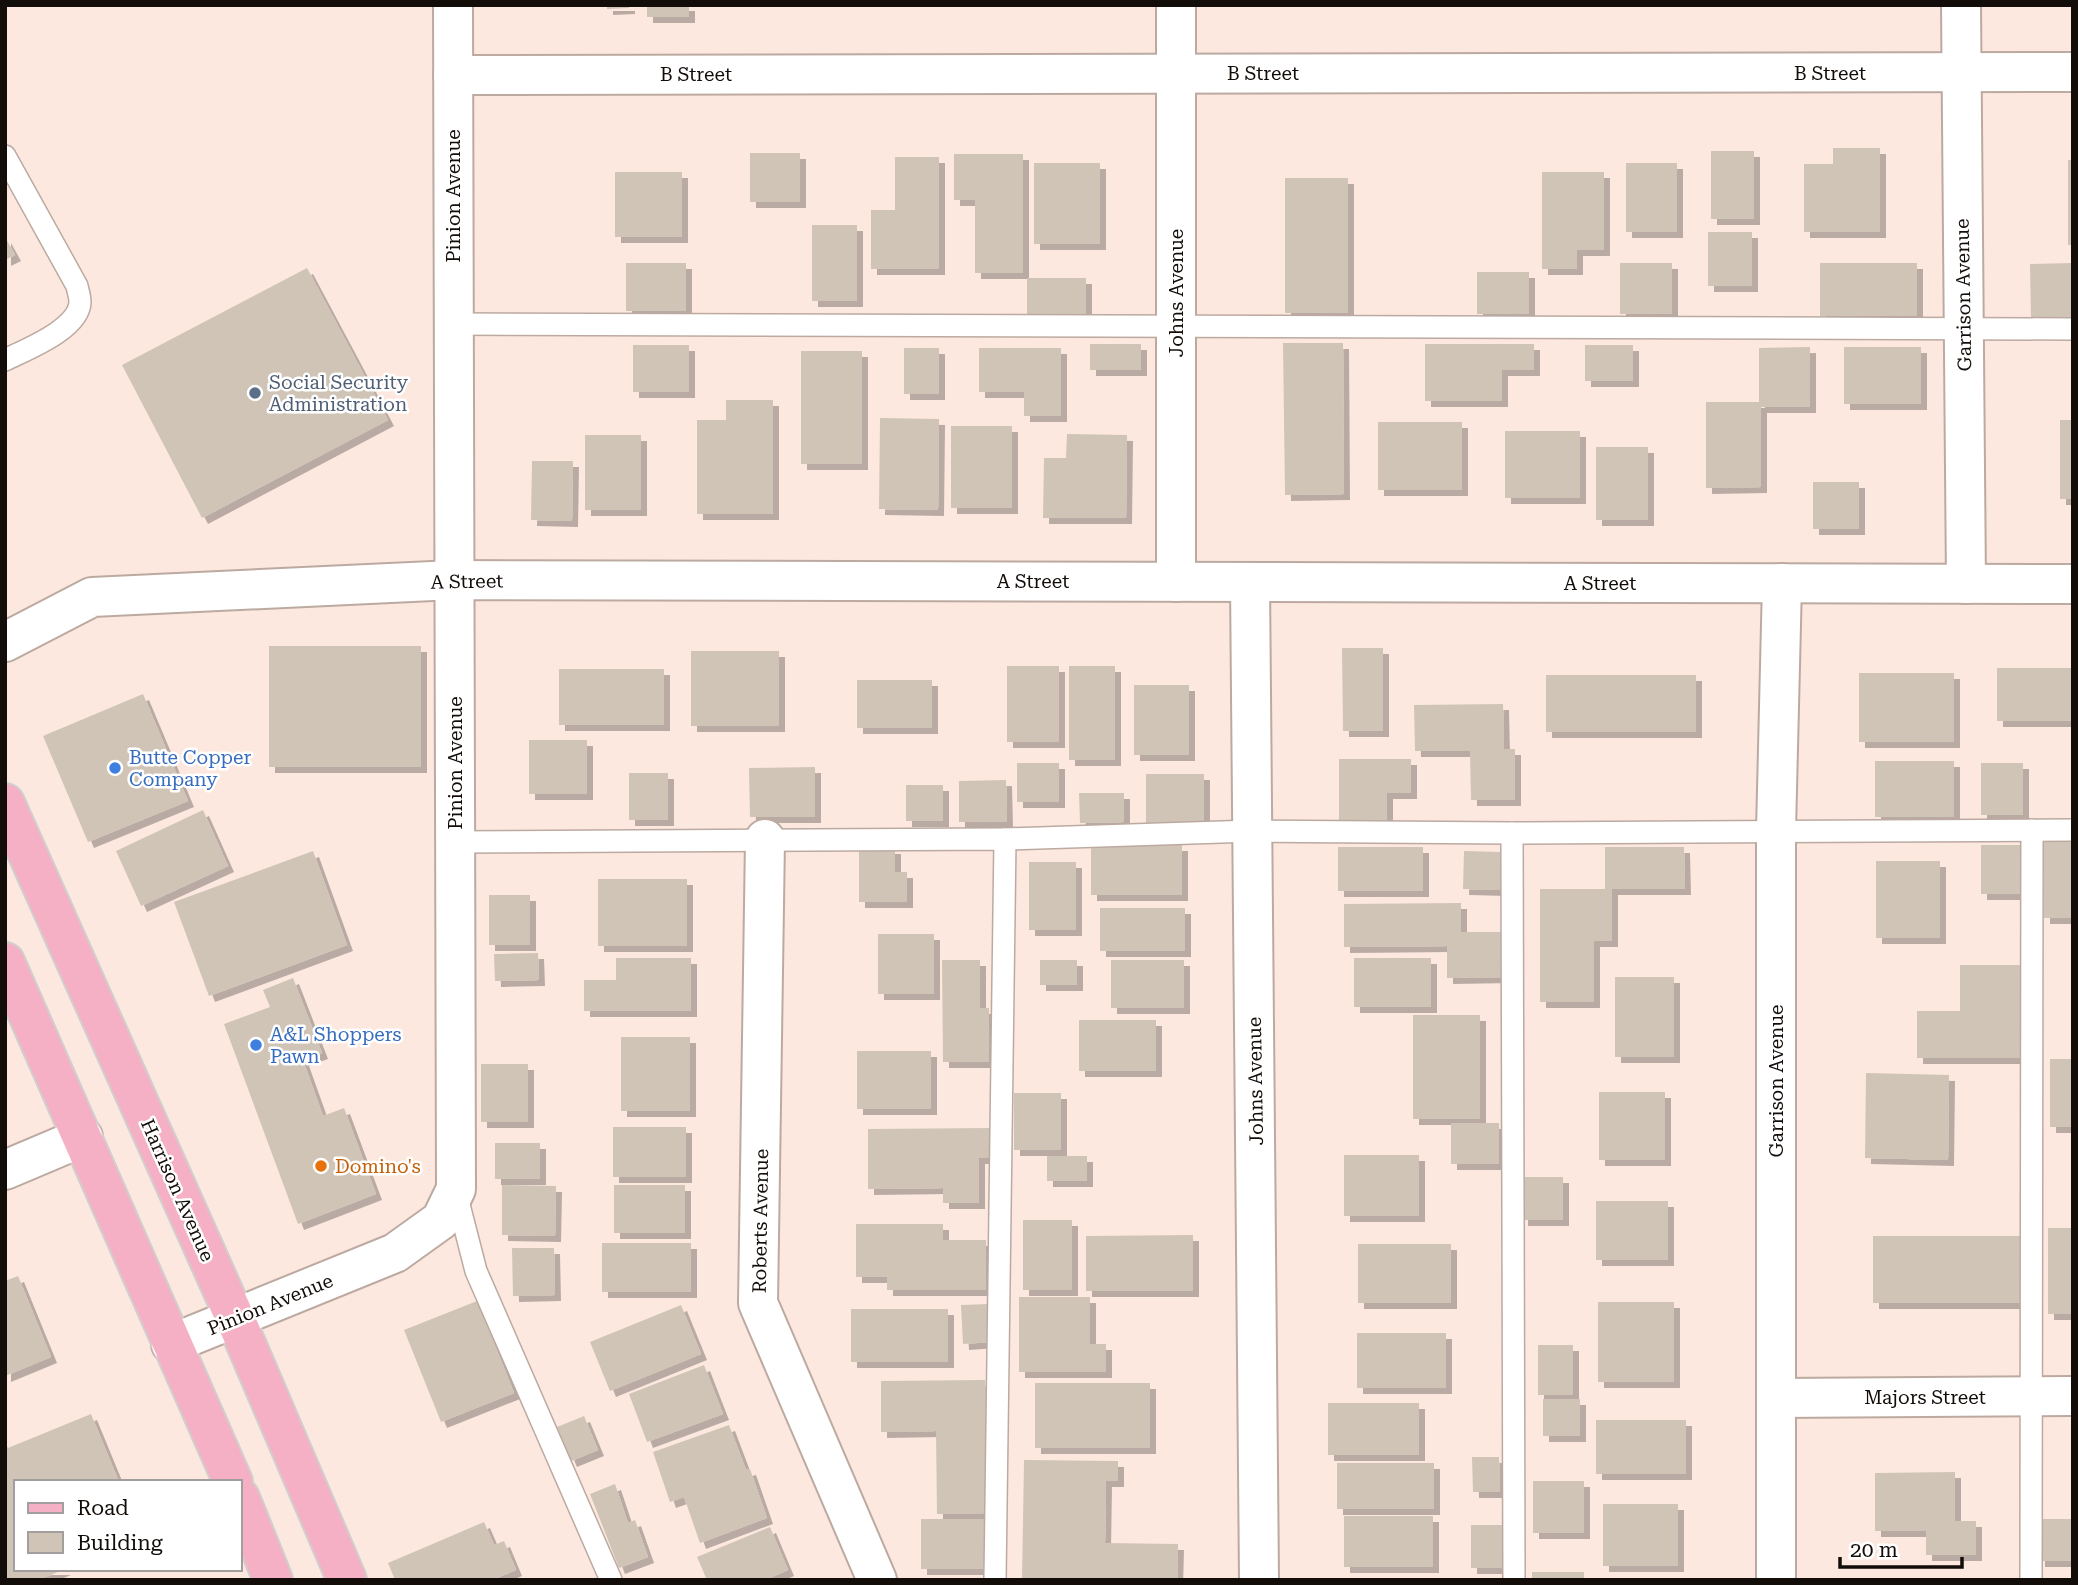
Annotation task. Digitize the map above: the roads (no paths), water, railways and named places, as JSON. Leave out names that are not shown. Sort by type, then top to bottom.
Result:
[{"type":"main road","name":"Harrison Avenue","points":[[5,803],[235,1318],[347,1580]]},
{"type":"main road","points":[[5,962],[232,1480]]},
{"type":"main road","points":[[242,1503],[273,1580]]},
{"type":"street","name":"Pinion Avenue","points":[[171,1344],[395,1253],[441,1220],[456,1189],[453,5]]},
{"type":"street","name":"Johns Avenue","points":[[1175,582],[1176,5]]},
{"type":"street","name":"Garrison Avenue","points":[[1961,5],[1966,584]]},
{"type":"street","name":"B Street","points":[[453,75],[2073,72]]},
{"type":"street","name":"A Street","points":[[5,642],[92,597],[454,580],[2073,584]]},
{"type":"street","name":"Johns Avenue","points":[[1250,582],[1259,1580]]},
{"type":"street","name":"Garrison Avenue","points":[[1776,1580],[1776,831],[1782,583]]},
{"type":"street","name":"Roberts Avenue","points":[[765,839],[758,1303],[877,1580]]},
{"type":"street","points":[[5,1170],[83,1137]]},
{"type":"street","name":"Majors Street","points":[[1776,1398],[2073,1396]]},
{"type":"lane","points":[[5,156],[77,286],[80,303],[75,318],[60,331],[5,360]]},
{"type":"lane","points":[[454,324],[2073,329]]},
{"type":"lane","points":[[2031,1580],[2032,830]]},
{"type":"lane","points":[[455,842],[1005,839],[1252,831],[1513,833],[2073,830]]},
{"type":"lane","points":[[1513,833],[1514,1580]]},
{"type":"lane","points":[[995,1580],[1005,839]]},
{"type":"lane","points":[[456,1189],[475,1271],[611,1580]]},
{"type":"place","name":"Social Security Administration","points":[[255,393]]},
{"type":"place","name":"Butte Copper Company","points":[[115,768]]},
{"type":"place","name":"A&L Shoppers Pawn","points":[[256,1045]]},
{"type":"place","name":"Domino's","points":[[321,1166]]}]
